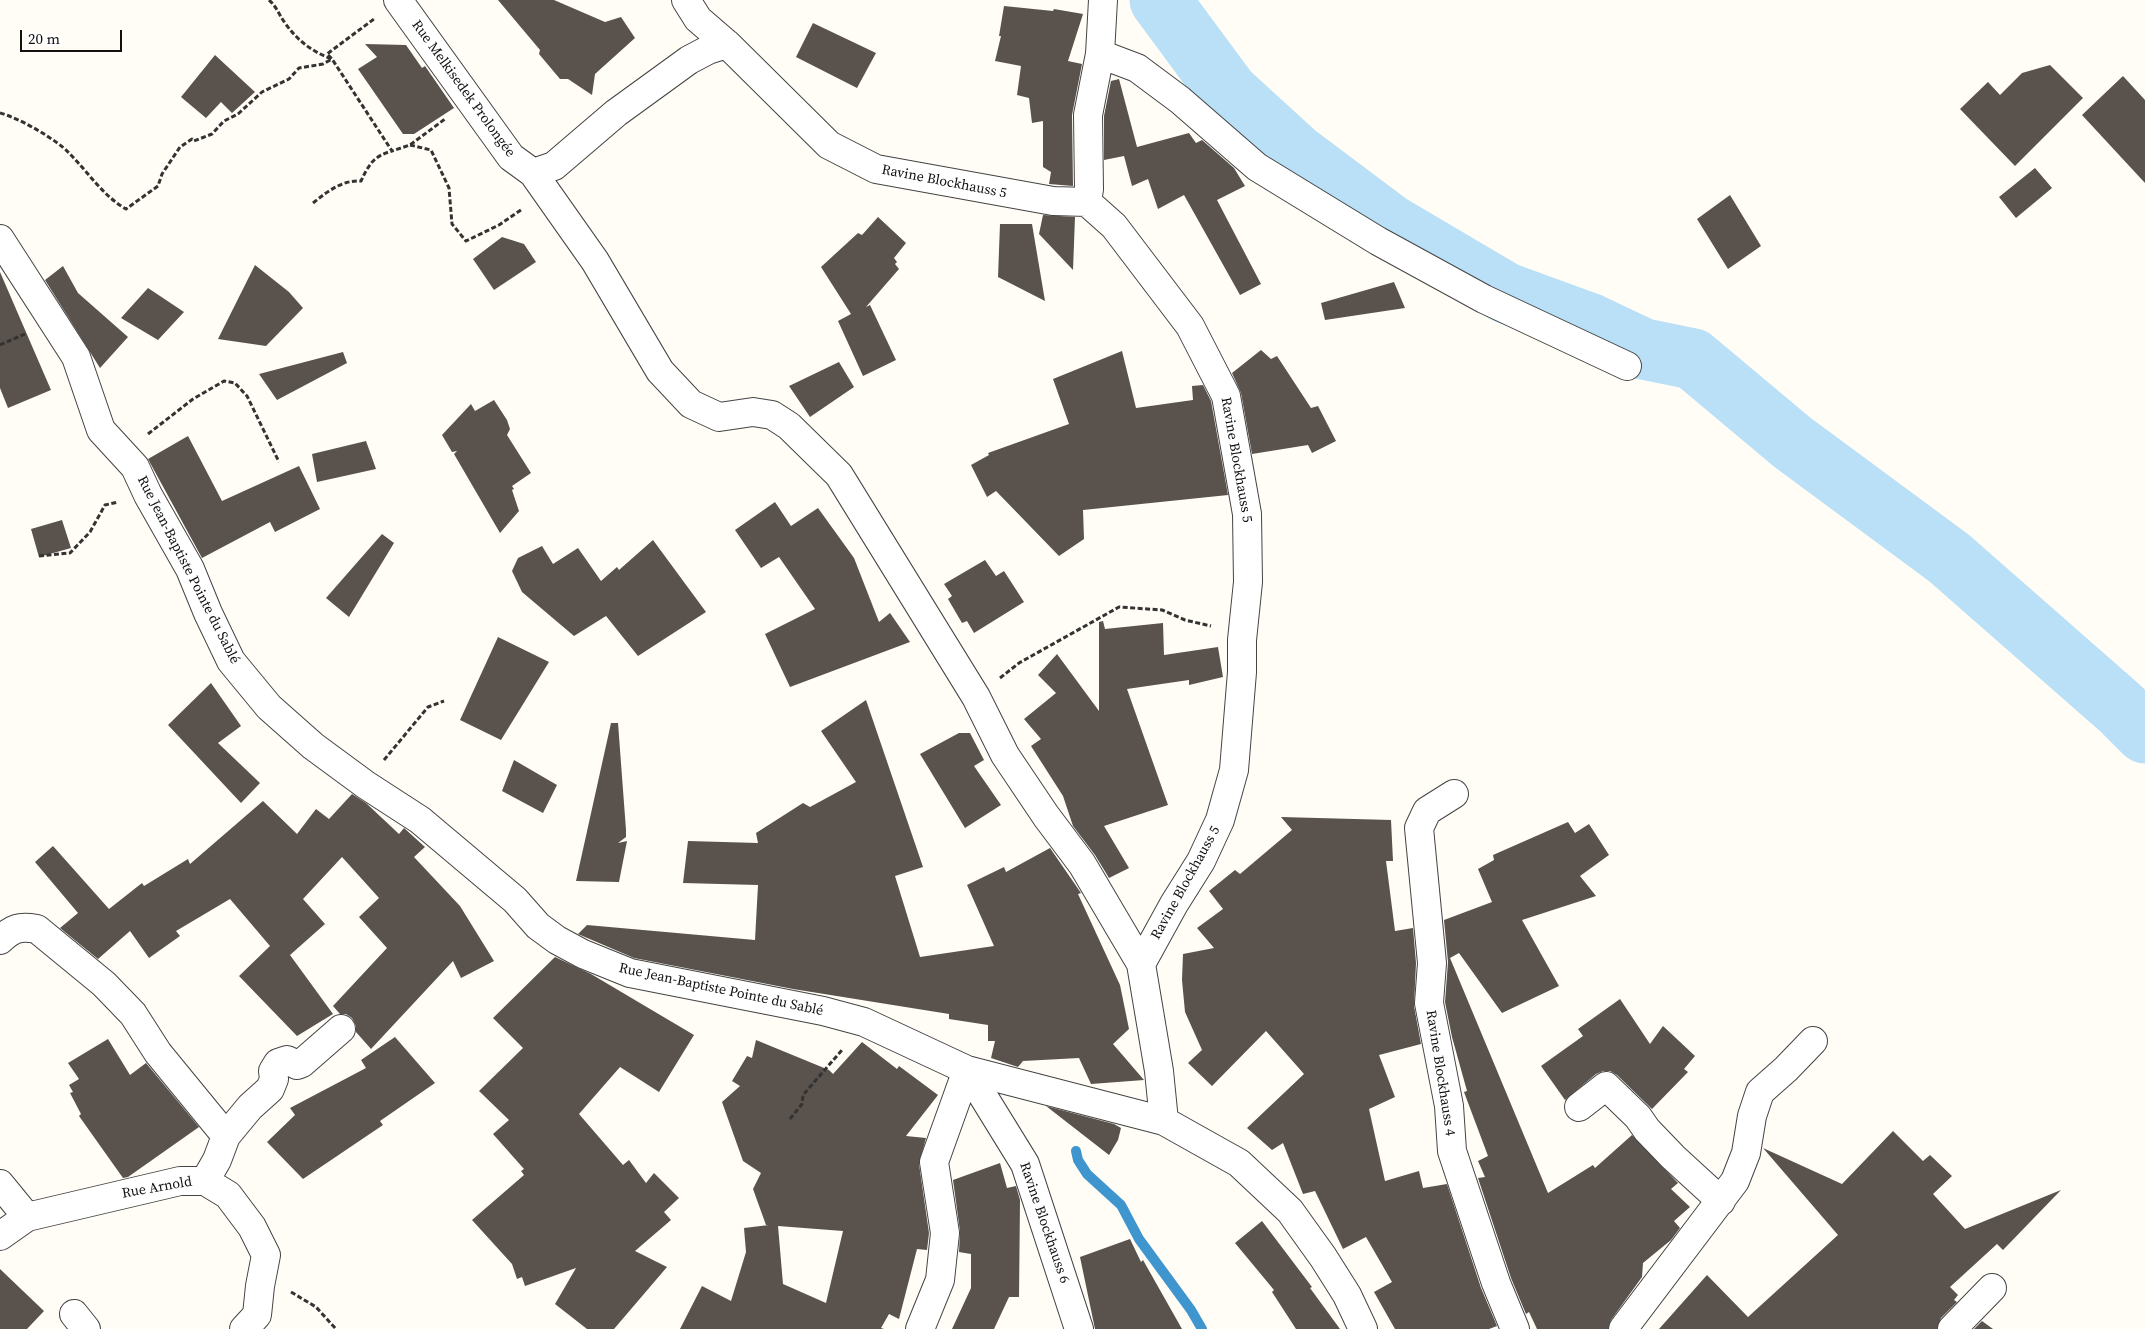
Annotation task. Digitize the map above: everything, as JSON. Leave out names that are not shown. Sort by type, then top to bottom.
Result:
[{"type":"street","name":"Ravine Blockhauss 5","points":[[686,0],[698,19],[727,44],[829,145],[876,169],[1053,201],[1087,202],[1114,226],[1190,326],[1226,396],[1248,514],[1248,582],[1242,640],[1242,672],[1234,770],[1220,820],[1201,861],[1174,904],[1141,964]]},
{"type":"street","points":[[1087,202],[1089,189],[1088,115],[1100,54],[1103,0]]},
{"type":"street","name":"Rue Melkisedek Prolongée","points":[[388,8],[470,102],[511,157],[539,182],[595,261],[660,371],[692,404],[719,417],[753,412],[772,414],[789,426],[839,475],[976,697],[1005,755],[1046,816],[1082,864],[1141,964]]},
{"type":"street","points":[[539,182],[554,166],[616,113],[689,60],[708,50],[727,44]]},
{"type":"street","points":[[1100,54],[1137,68],[1180,100],[1257,166],[1378,241],[1484,299],[1627,366]]},
{"type":"street","name":"Rue Jean-Baptiste Pointe du Sablé","points":[[0,239],[76,357],[101,430],[135,467],[148,495],[190,569],[231,661],[269,707],[313,746],[366,785],[420,820],[515,900],[538,926],[557,940],[583,954],[630,972],[864,1022],[967,1070],[1164,1121],[1239,1163],[1290,1211],[1347,1295],[1363,1329]]},
{"type":"street","name":"Ravine Blockhauss 4","points":[[1454,794],[1427,811],[1419,828],[1432,963],[1429,1003],[1449,1106],[1452,1151],[1496,1283],[1515,1329]]},
{"type":"street","points":[[0,940],[10,931],[25,927],[36,929],[104,984],[133,1014],[158,1053],[226,1136]]},
{"type":"street","points":[[1141,964],[1160,1070],[1164,1121]]},
{"type":"street","points":[[205,1181],[217,1160],[226,1136],[250,1107],[270,1089],[274,1079],[273,1071],[278,1063],[287,1060],[297,1065],[302,1063],[340,1028]]},
{"type":"street","points":[[1623,1329],[1721,1201],[1742,1166],[1752,1116],[1760,1092],[1813,1041]]},
{"type":"street","points":[[920,1329],[940,1280],[945,1233],[934,1162],[967,1070]]},
{"type":"street","name":"Ravine Blockhauss 6","points":[[967,1070],[1025,1164],[1079,1329]]},
{"type":"street","points":[[1579,1107],[1606,1086],[1638,1117],[1647,1130],[1673,1157],[1721,1201]]},
{"type":"street","name":"Rue Arnold","points":[[0,1236],[27,1216],[180,1181],[205,1181],[228,1195],[252,1227],[266,1255],[257,1315],[244,1329]]},
{"type":"street","points":[[0,1184],[27,1216]]},
{"type":"street","points":[[1952,1329],[1992,1288]]},
{"type":"path","points":[[269,0],[277,8],[284,22],[303,44],[320,55],[332,59]]},
{"type":"path","points":[[388,8],[327,54],[392,151]]},
{"type":"path","points":[[0,113],[39,130],[68,151],[114,202],[126,209],[158,186],[162,174],[180,147],[192,139],[212,134],[224,121],[238,114],[262,92],[289,79],[299,68],[323,64],[332,59]]},
{"type":"path","points":[[313,203],[335,187],[352,181],[361,181],[366,169],[380,154],[410,145],[470,102]]},
{"type":"path","points":[[410,145],[431,150],[449,188],[452,224],[466,241],[499,225],[539,182]]},
{"type":"path","points":[[101,430],[147,435],[193,399],[224,381],[235,383],[246,396],[279,462]]},
{"type":"path","points":[[39,556],[70,553],[90,532],[105,505],[148,495]]},
{"type":"path","points":[[976,697],[1018,663],[1119,607],[1162,610],[1185,620],[1224,627],[1239,633],[1242,640]]},
{"type":"path","points":[[398,742],[428,707],[444,701]]},
{"type":"path","points":[[790,1119],[802,1104],[803,1095],[864,1022]]},
{"type":"path","points":[[262,1275],[316,1307],[336,1329]]},
{"type":"building","points":[[498,0],[554,0],[605,22],[621,17],[635,38],[595,74],[592,95],[568,79],[560,79],[539,54],[540,50]]},
{"type":"building","points":[[1004,6],[1053,11],[1054,9],[1083,14],[1068,61],[1082,64],[1072,115],[1073,186],[1049,184],[1051,172],[1043,167],[1043,121],[1032,123],[1029,98],[1017,95],[1021,66],[995,61],[1001,36],[999,36]]},
{"type":"building","points":[[813,23],[876,53],[857,88],[796,57]]},
{"type":"building","points":[[365,44],[406,45],[422,68],[425,66],[454,108],[414,134],[403,134],[358,69],[377,57]]},
{"type":"building","points":[[215,55],[255,92],[232,113],[221,102],[206,118],[181,97]]},
{"type":"building","points":[[2050,65],[2083,98],[2015,166],[1960,109],[1988,82],[2000,95],[2022,73]]},
{"type":"building","points":[[2123,76],[2145,100],[2145,183],[2082,115]]},
{"type":"building","points":[[1119,79],[1137,147],[1189,133],[1196,143],[1202,140],[1234,168],[1245,186],[1217,200],[1261,284],[1240,295],[1184,195],[1158,209],[1148,179],[1132,186],[1124,156],[1104,160],[1104,116],[1111,81]]},
{"type":"building","points":[[2035,168],[2052,188],[2016,218],[1999,197]]},
{"type":"building","points":[[1730,195],[1761,246],[1728,269],[1697,219]]},
{"type":"building","points":[[1043,215],[1075,217],[1073,270],[1039,234]]},
{"type":"building","points":[[878,217],[906,243],[894,258],[897,262],[895,264],[899,269],[866,307],[870,305],[896,360],[863,376],[838,321],[851,314],[821,267],[858,233],[862,235]]},
{"type":"building","points":[[1000,224],[1032,224],[1045,301],[998,277]]},
{"type":"building","points":[[502,237],[524,244],[536,262],[494,290],[473,259]]},
{"type":"building","points":[[255,265],[289,292],[303,308],[266,346],[218,339]]},
{"type":"building","points":[[63,266],[78,293],[128,337],[100,368],[45,280]]},
{"type":"building","points":[[0,272],[51,390],[8,408],[0,388]]},
{"type":"building","points":[[1394,282],[1405,308],[1325,320],[1321,303]]},
{"type":"building","points":[[148,288],[184,312],[158,340],[121,318]]},
{"type":"building","points":[[1261,350],[1271,359],[1277,356],[1311,408],[1318,406],[1336,441],[1312,453],[1308,445],[1252,454],[1241,393],[1232,373]]},
{"type":"building","points":[[1122,351],[1136,408],[1193,400],[1192,386],[1203,385],[1211,401],[1228,495],[1083,510],[1084,539],[1059,556],[996,491],[987,497],[971,465],[989,455],[988,453],[1069,424],[1053,379]]},
{"type":"building","points":[[343,352],[347,363],[277,400],[259,374]]},
{"type":"building","points":[[839,362],[854,387],[810,417],[789,386]]},
{"type":"building","points":[[494,400],[507,420],[510,429],[507,435],[531,473],[512,486],[519,511],[500,533],[454,454],[457,451],[452,452],[442,435],[471,404],[475,411]]},
{"type":"building","points":[[188,436],[222,501],[299,466],[320,509],[275,532],[270,522],[202,558],[148,459]]},
{"type":"building","points":[[366,441],[376,469],[317,482],[312,454]]},
{"type":"building","points":[[775,502],[791,526],[818,508],[854,558],[879,622],[890,613],[910,642],[790,687],[765,634],[815,609],[779,557],[761,568],[735,530]]},
{"type":"building","points":[[62,520],[71,548],[39,557],[31,529]]},
{"type":"building","points":[[382,534],[394,543],[349,617],[326,598]]},
{"type":"building","points":[[653,540],[706,612],[638,656],[606,616],[574,636],[522,592],[512,571],[518,558],[542,546],[553,564],[578,548],[601,581],[617,567],[619,570]]},
{"type":"building","points":[[985,560],[996,576],[1004,571],[1024,602],[974,633],[967,621],[962,623],[948,599],[952,596],[944,584]]},
{"type":"building","points":[[1103,621],[1105,629],[1163,623],[1164,655],[1218,647],[1223,677],[1189,685],[1189,680],[1127,689],[1168,805],[1104,826],[1129,868],[1109,878],[1095,855],[1073,826],[1063,796],[1031,746],[1041,739],[1024,719],[1056,693],[1038,675],[1057,654],[1099,711],[1099,622]]},
{"type":"building","points":[[498,637],[549,662],[501,740],[460,720]]},
{"type":"building","points":[[211,683],[241,726],[218,743],[260,783],[241,803],[168,725]]},
{"type":"building","points":[[866,700],[923,867],[895,876],[920,957],[994,946],[967,885],[1004,867],[1006,872],[1050,848],[1081,893],[1078,894],[1120,985],[1129,1029],[1113,1044],[1144,1080],[1091,1084],[1079,1058],[1023,1061],[1018,1067],[991,1058],[995,1041],[988,1041],[988,1025],[949,1019],[949,1014],[793,989],[634,958],[578,934],[587,925],[755,940],[758,885],[683,883],[688,841],[758,843],[756,833],[803,803],[810,807],[856,782],[821,731]]},
{"type":"building","points":[[611,723],[618,723],[626,830],[626,837],[618,843],[627,841],[619,882],[576,881]]},
{"type":"building","points":[[959,733],[970,733],[984,760],[974,766],[1001,805],[965,828],[920,754]]},
{"type":"building","points":[[514,760],[557,785],[543,813],[502,791]]},
{"type":"building","points":[[352,794],[366,803],[399,834],[404,828],[425,847],[414,857],[460,906],[494,961],[461,978],[453,961],[371,1049],[356,1032],[356,1026],[352,1018],[346,1014],[340,1014],[333,1006],[387,948],[359,917],[379,898],[342,857],[303,899],[325,924],[290,955],[333,1014],[297,1036],[239,976],[270,946],[230,899],[176,931],[180,936],[149,958],[130,931],[98,959],[60,928],[78,913],[35,862],[53,846],[109,909],[142,883],[144,886],[188,859],[190,864],[263,801],[297,834],[316,809],[329,819]]},
{"type":"building","points":[[1281,817],[1391,820],[1393,861],[1386,861],[1395,931],[1413,928],[1416,963],[1414,1006],[1421,1044],[1379,1055],[1395,1097],[1369,1109],[1385,1181],[1419,1171],[1423,1188],[1447,1184],[1481,1288],[1497,1326],[1489,1329],[1395,1329],[1374,1292],[1392,1282],[1366,1237],[1343,1249],[1315,1191],[1303,1194],[1283,1143],[1272,1150],[1247,1128],[1304,1074],[1266,1031],[1212,1086],[1188,1063],[1202,1050],[1185,1012],[1182,980],[1183,954],[1214,948],[1197,928],[1223,909],[1209,891],[1235,870],[1240,874],[1292,830]]},
{"type":"building","points":[[1568,822],[1575,833],[1589,824],[1609,855],[1580,876],[1596,896],[1522,920],[1559,986],[1502,1013],[1459,953],[1450,958],[1548,1193],[1593,1165],[1595,1168],[1632,1135],[1678,1183],[1671,1189],[1690,1207],[1674,1221],[1680,1228],[1671,1240],[1643,1263],[1642,1277],[1611,1320],[1608,1329],[1537,1329],[1529,1312],[1526,1314],[1511,1278],[1478,1178],[1485,1177],[1478,1161],[1488,1156],[1464,1092],[1467,1091],[1452,1037],[1445,1002],[1448,962],[1444,920],[1492,902],[1478,869],[1494,860],[1493,855]]},
{"type":"building","points":[[555,957],[591,974],[694,1035],[659,1092],[620,1067],[579,1114],[623,1165],[629,1160],[646,1183],[654,1173],[679,1198],[664,1212],[671,1220],[635,1251],[667,1267],[614,1329],[587,1329],[555,1304],[576,1268],[525,1286],[522,1277],[517,1279],[512,1264],[472,1220],[524,1175],[521,1171],[524,1169],[493,1134],[509,1120],[479,1091],[523,1048],[493,1018]]},
{"type":"building","points":[[1620,999],[1650,1044],[1663,1026],[1695,1056],[1684,1069],[1688,1072],[1652,1109],[1617,1075],[1610,1071],[1596,1074],[1565,1100],[1541,1066],[1583,1036],[1578,1029]]},
{"type":"building","points":[[395,1037],[435,1083],[380,1121],[383,1125],[303,1179],[267,1142],[295,1115],[290,1108],[366,1068],[361,1060]]},
{"type":"building","points":[[108,1039],[130,1075],[146,1063],[199,1127],[128,1177],[123,1178],[79,1116],[81,1114],[70,1093],[73,1092],[69,1085],[79,1079],[68,1063]]},
{"type":"building","points":[[756,1040],[829,1070],[833,1074],[862,1042],[897,1069],[899,1066],[938,1095],[906,1136],[926,1138],[919,1164],[929,1233],[927,1250],[917,1249],[899,1319],[889,1314],[881,1328],[884,1329],[680,1329],[702,1286],[731,1301],[746,1252],[744,1228],[769,1225],[766,1225],[753,1189],[761,1173],[743,1161],[722,1102],[740,1086],[732,1081],[747,1056],[752,1058]],"holes":[[[778,1226],[843,1231],[826,1303],[783,1284]]]},
{"type":"building","points":[[1046,1106],[1114,1124],[1121,1128],[1118,1140],[1109,1155]]},
{"type":"building","points":[[1893,1131],[1923,1161],[1930,1155],[1952,1176],[1933,1194],[1965,1229],[2061,1190],[2003,1250],[1997,1244],[1950,1287],[1958,1295],[1954,1300],[1957,1302],[1941,1318],[1937,1329],[1659,1329],[1707,1275],[1748,1317],[1838,1235],[1763,1148],[1842,1184]]},
{"type":"building","points":[[1000,1163],[1007,1188],[1016,1186],[1020,1200],[1019,1297],[1009,1297],[994,1329],[952,1329],[971,1288],[971,1254],[959,1252],[960,1231],[953,1180]]},
{"type":"building","points":[[1262,1221],[1312,1287],[1310,1288],[1340,1329],[1296,1329],[1272,1292],[1274,1290],[1235,1243]]},
{"type":"building","points":[[1130,1239],[1141,1262],[1143,1260],[1182,1329],[1095,1329],[1080,1257]]},
{"type":"building","points":[[0,1269],[44,1311],[27,1329],[0,1329]]},
{"type":"building","points":[[1982,1321],[1993,1329],[1974,1329]]},
{"type":"waterway","points":[[1160,0],[1228,92],[1297,155],[1389,224],[1506,293],[1591,324],[1644,349],[1693,359],[1792,442],[1949,558],[2120,708],[2145,733]]},
{"type":"waterway","points":[[1076,1151],[1078,1160],[1087,1174],[1121,1205],[1139,1239],[1191,1310],[1202,1329]]}]
